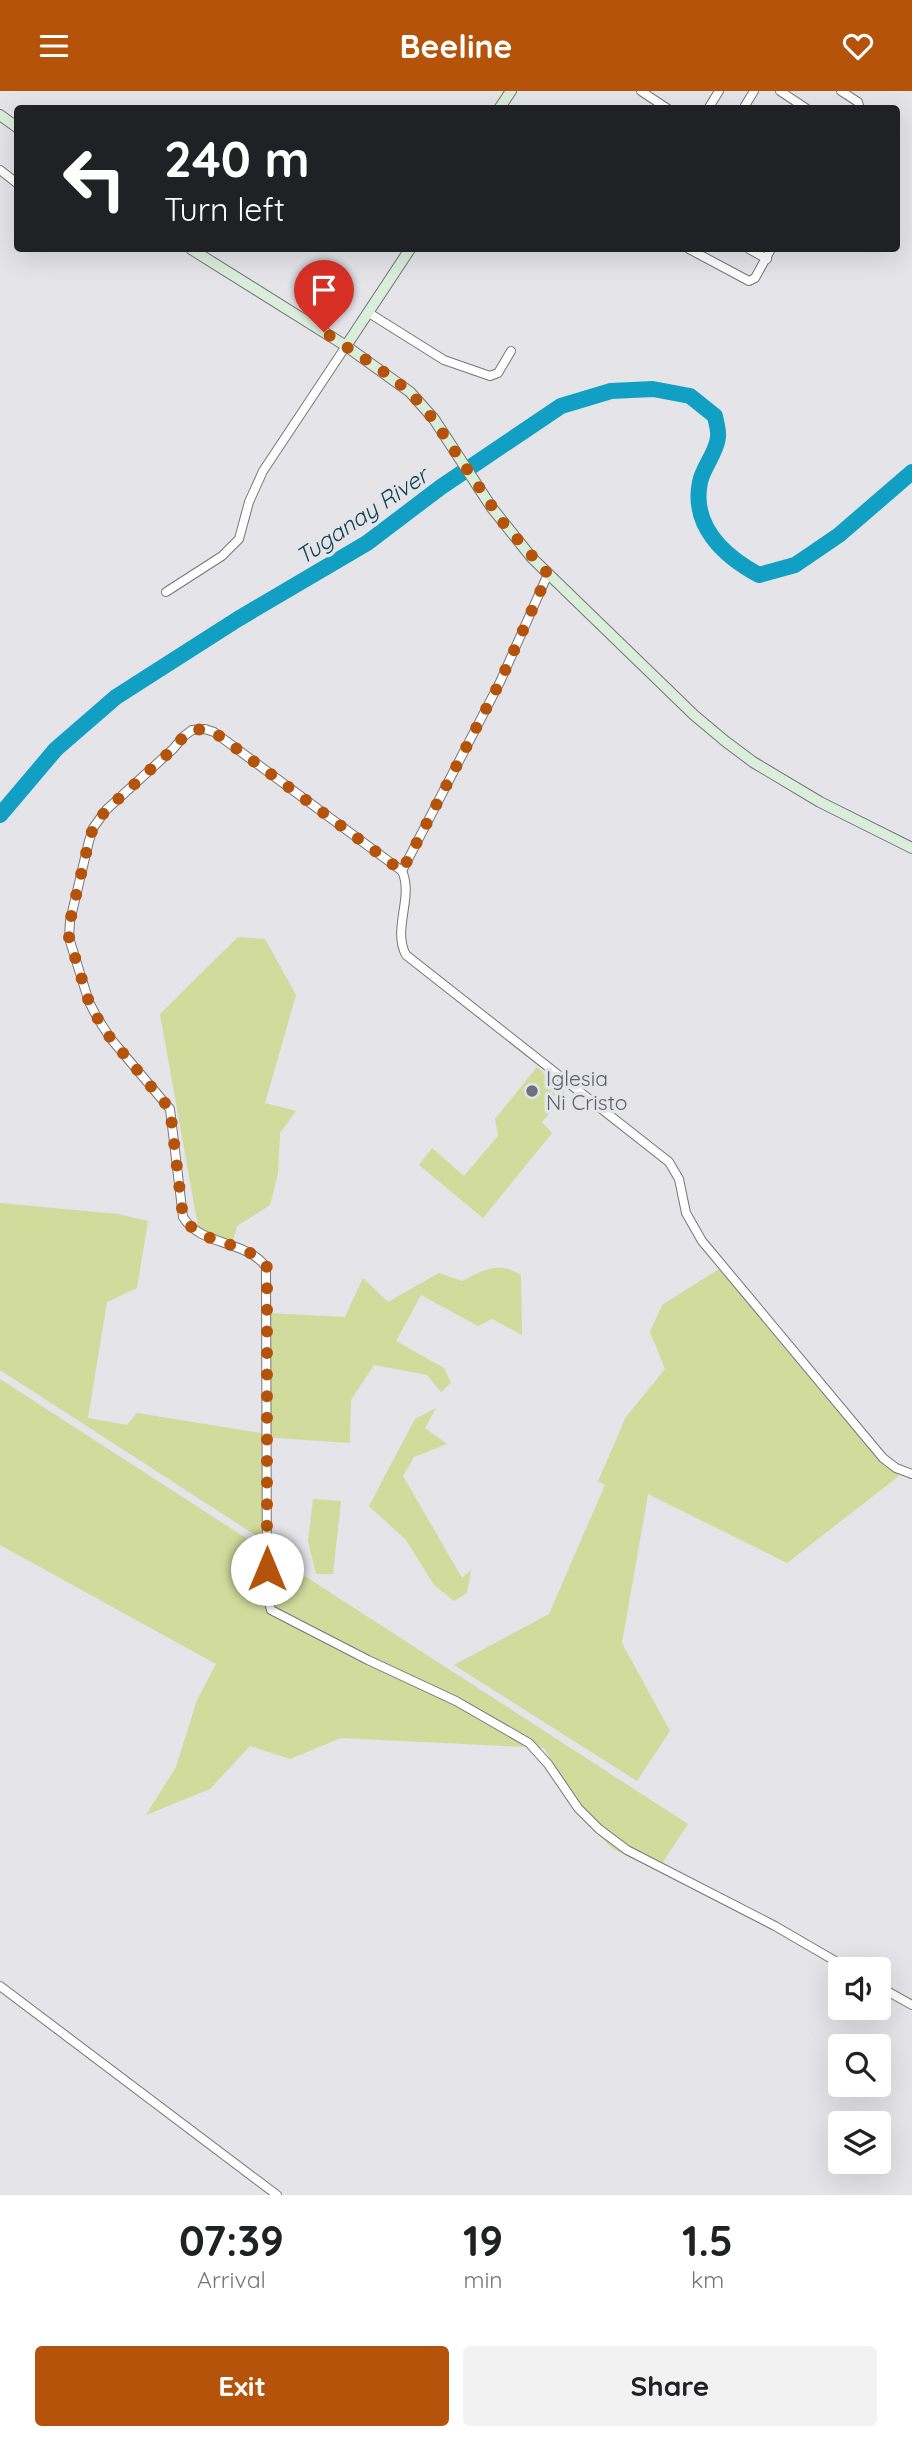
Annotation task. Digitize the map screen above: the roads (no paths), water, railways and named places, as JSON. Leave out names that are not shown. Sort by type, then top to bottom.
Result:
[{"type":"street","points":[[641,91],[662,105]]},
{"type":"street","points":[[780,91],[801,105]]},
{"type":"street","points":[[841,91],[859,105]]},
{"type":"street","points":[[0,170],[14,181]]},
{"type":"street","points":[[196,252],[346,346],[410,392],[445,436],[510,532],[548,574],[694,715],[734,748],[820,802],[912,848]]},
{"type":"street","points":[[166,592],[222,556],[239,539],[249,502],[263,471],[408,252]]},
{"type":"street","points":[[694,252],[747,281],[755,278],[770,252]]},
{"type":"street","points":[[754,252],[767,259]]},
{"type":"street","points":[[369,313],[444,360],[490,376],[498,373],[511,351]]},
{"type":"street","points":[[402,871],[500,682],[548,574]]},
{"type":"street","points":[[828,1957],[775,1926],[627,1850],[599,1829],[578,1808],[548,1764],[529,1742],[456,1701],[284,1618],[269,1606],[267,1267],[243,1250],[194,1229],[183,1217],[170,1109],[111,1039],[89,1002],[69,938],[70,921],[89,841],[99,818],[184,736],[192,730],[205,729],[214,732],[402,871],[406,883],[401,933],[402,947],[406,955],[668,1162],[678,1179],[687,1213],[702,1241],[883,1458],[896,1468],[912,1474]]},
{"type":"street","points":[[0,1986],[277,2195]]},
{"type":"street","points":[[891,1993],[909,2003],[912,1994]]},
{"type":"waterway","name":"Tuganay River","points":[[0,815],[56,749],[116,697],[238,619],[367,543],[441,487],[561,406],[611,391],[653,389],[690,396],[715,416],[718,437],[700,482],[700,512],[705,526],[723,549],[759,575],[795,565],[839,535],[912,472]]},
{"type":"place","name":"Iglesia Ni Cristo","points":[[532,1091]]}]
